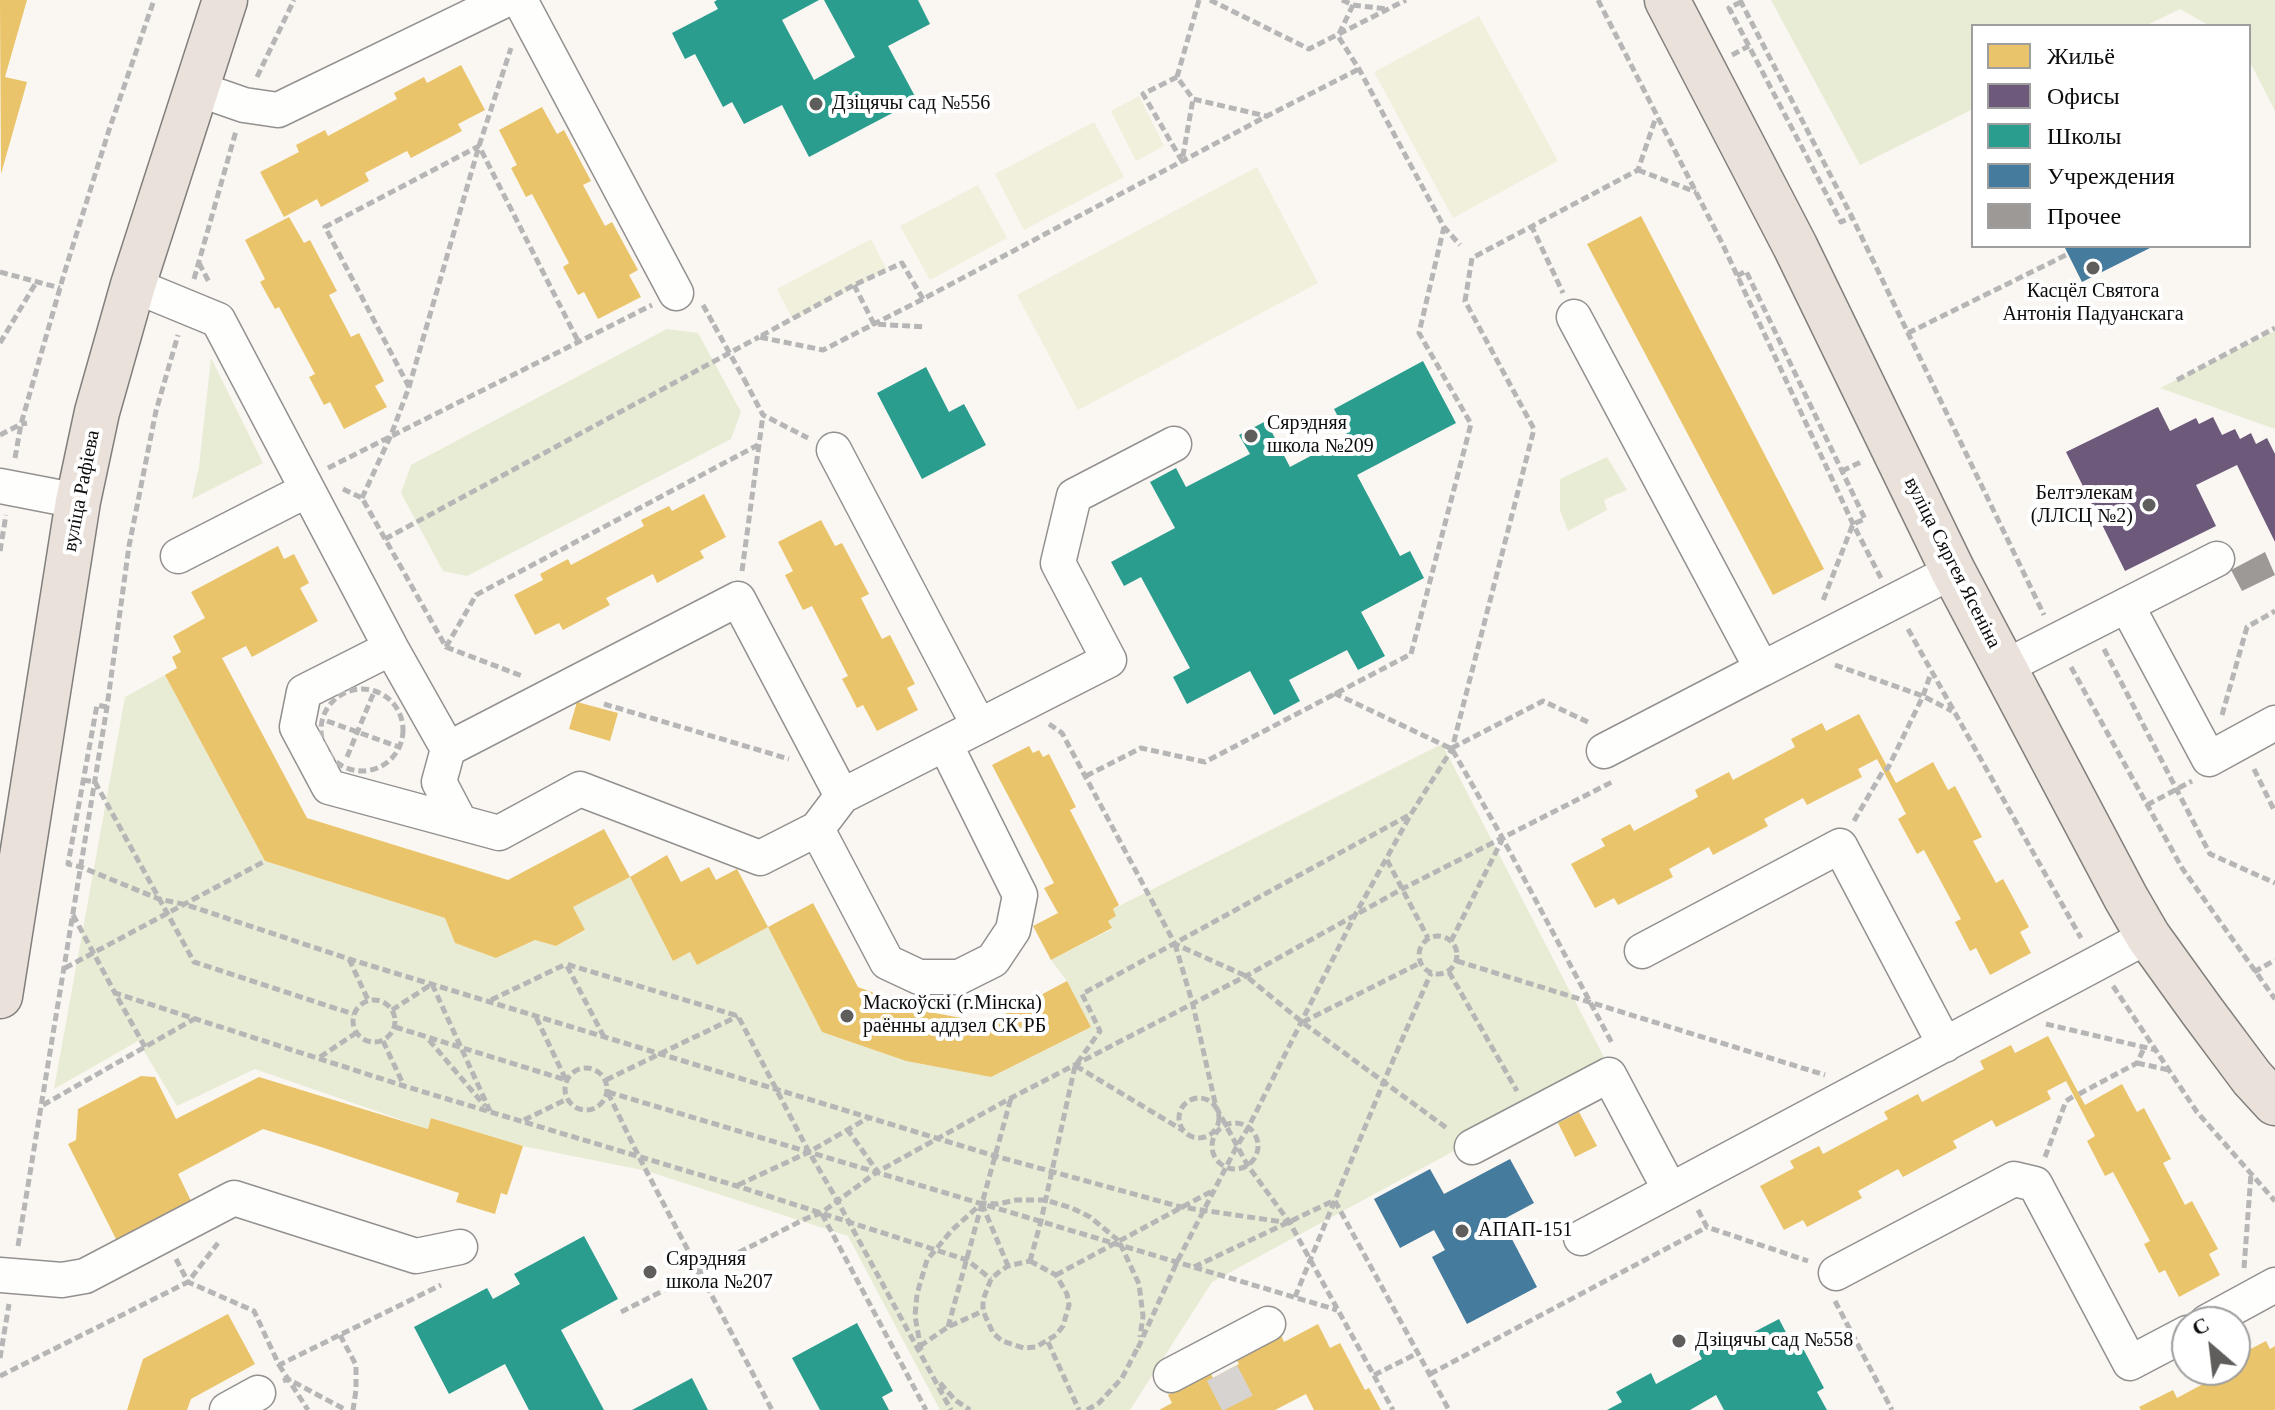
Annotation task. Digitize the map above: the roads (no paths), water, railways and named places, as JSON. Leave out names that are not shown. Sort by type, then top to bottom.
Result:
[{"type":"main road","name":"вуліца Рафіева","points":[[0,996],[78,501],[97,412],[133,285],[225,0]]},
{"type":"main road","name":"вуліца Сяргея Ясеніна","points":[[1667,0],[1795,246],[1953,571],[2148,936],[2252,1078],[2275,1103]]},
{"type":"lane","points":[[195,88],[244,105],[278,110],[516,3],[676,293]]},
{"type":"lane","points":[[133,285],[200,298],[218,320],[324,482],[391,648],[448,749],[439,782],[460,822]]},
{"type":"lane","points":[[1574,317],[1762,669]]},
{"type":"lane","points":[[391,648],[304,692],[297,727],[336,777],[499,833],[580,789],[760,858],[817,829],[835,784],[945,744],[1109,660],[1058,563],[1074,496],[1174,444]]},
{"type":"lane","points":[[834,450],[979,726]]},
{"type":"lane","points":[[178,556],[324,482]]},
{"type":"lane","points":[[5,487],[78,501]]},
{"type":"lane","points":[[2005,667],[2217,559]]},
{"type":"lane","points":[[1614,746],[1953,571]]},
{"type":"lane","points":[[448,749],[738,599],[835,784]]},
{"type":"lane","points":[[2127,606],[2209,759],[2275,723]]},
{"type":"lane","points":[[817,829],[887,962],[919,977],[959,977],[993,960],[1013,930],[1020,895],[945,744]]},
{"type":"lane","points":[[1642,951],[1840,846],[1945,1045]]},
{"type":"lane","points":[[1581,1238],[2148,936]]},
{"type":"lane","points":[[1472,1147],[1609,1075],[1676,1187]]},
{"type":"lane","points":[[1827,1276],[2014,1179],[2035,1184],[2130,1363],[2171,1341]]},
{"type":"lane","points":[[6,1276],[62,1280],[85,1276],[234,1198],[416,1256],[460,1247]]},
{"type":"lane","points":[[2238,1306],[2275,1285]]},
{"type":"lane","points":[[1171,1375],[1217,1364],[1268,1324]]},
{"type":"lane","points":[[227,1410],[273,1386]]},
{"type":"tunnel","points":[[1222,1373],[1241,1410]]},
{"type":"place","name":"Дзіцячы сад №556","points":[[816,104]]},
{"type":"place","name":"Касцёл Святога Антонія Падуанскага","points":[[2093,268]]},
{"type":"place","name":"Сярэдняя школа №209","points":[[1251,436]]},
{"type":"place","name":"Белтэлекам (ЛЛСЦ №2)","points":[[2149,505]]},
{"type":"place","name":"Маскоўскі (г.Мінска) раённы аддзел СК РБ","points":[[847,1016]]},
{"type":"place","name":"АПАП-151","points":[[1462,1231]]},
{"type":"place","name":"Сярэдняя школа №207","points":[[650,1272]]},
{"type":"place","name":"Дзіцячы сад №558","points":[[1679,1341]]}]
